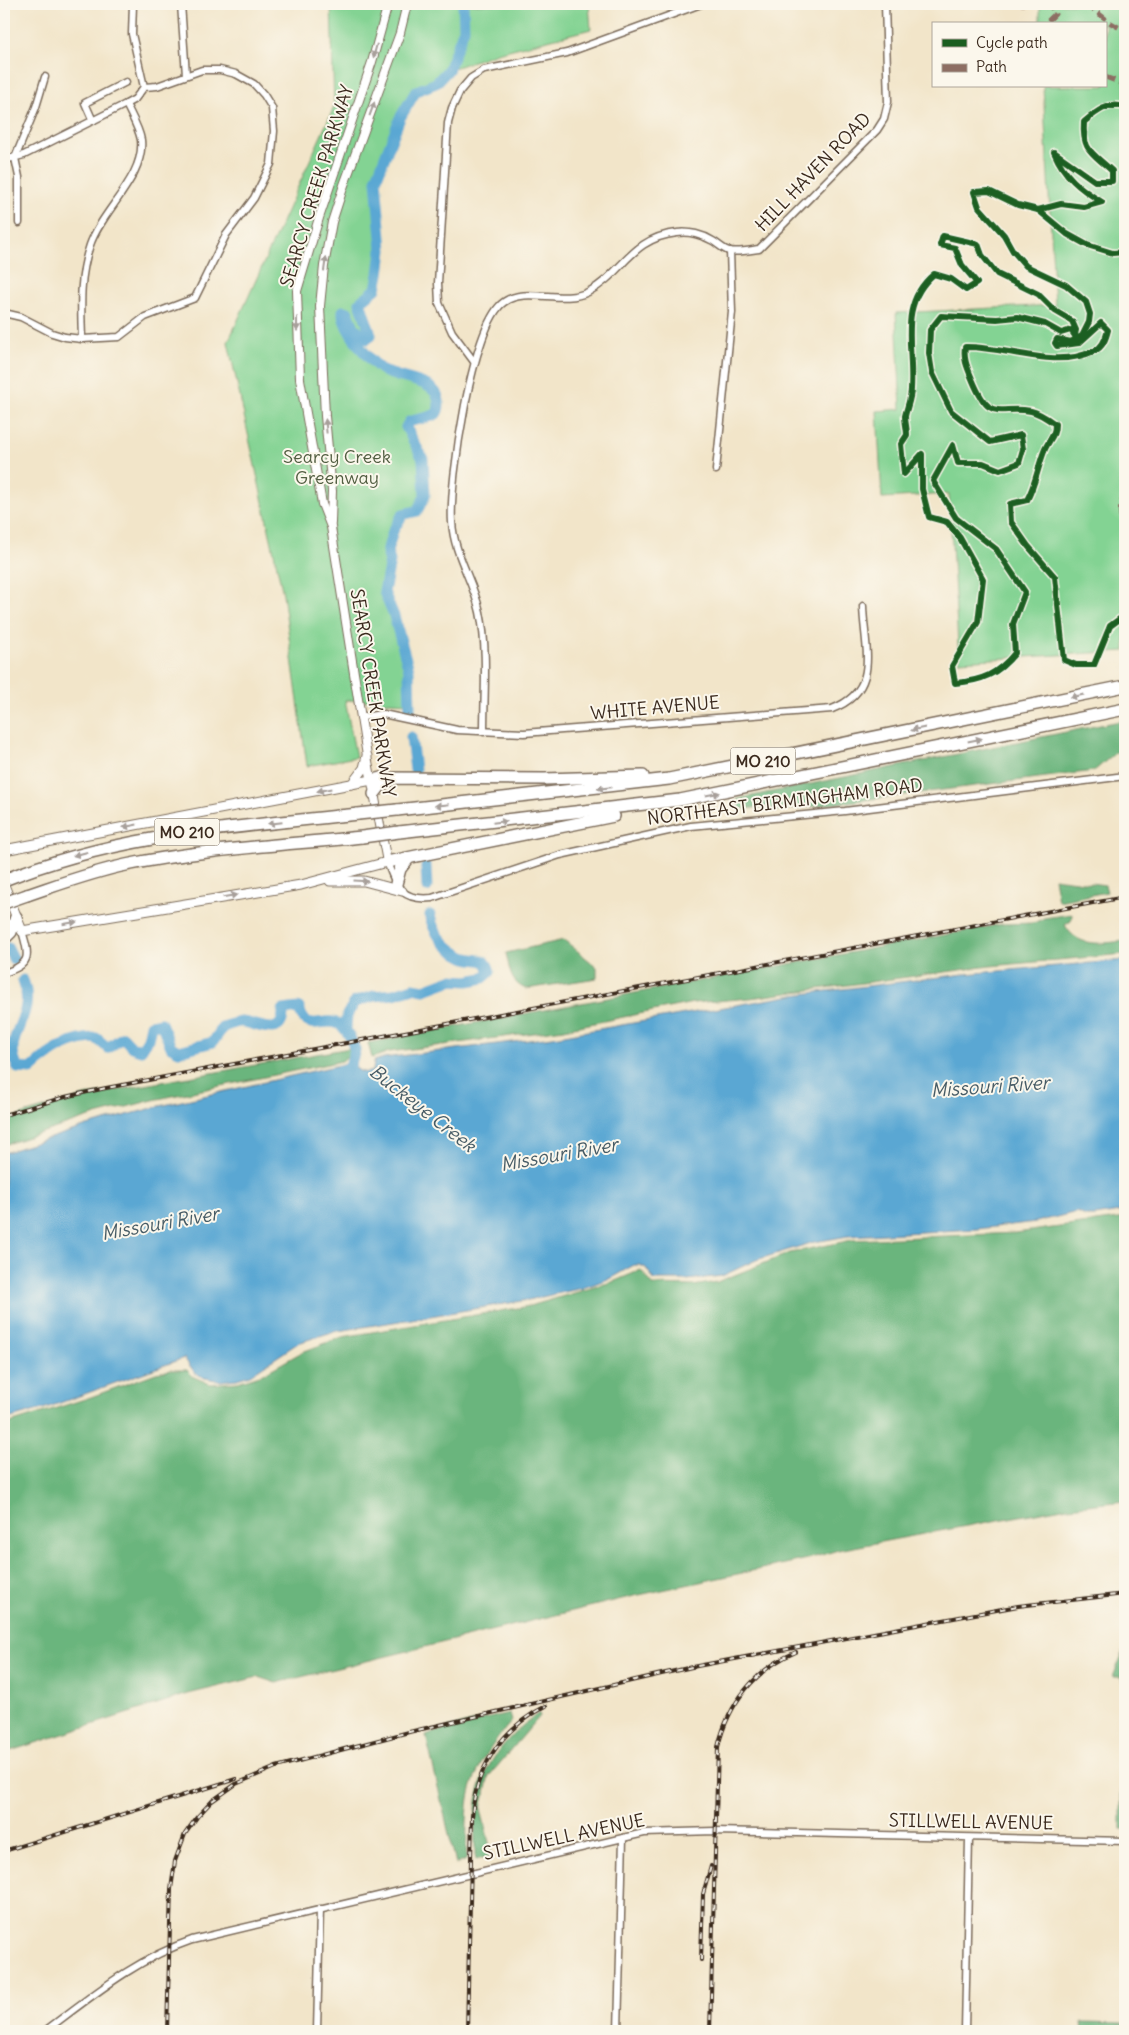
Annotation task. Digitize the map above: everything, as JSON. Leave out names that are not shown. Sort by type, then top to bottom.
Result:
[{"type":"highway","name":"MO 210","points":[[4,880],[97,849],[170,834],[615,787],[722,769],[1125,686]]},
{"type":"highway","name":"MO 210","points":[[4,903],[83,876],[126,865],[243,849],[648,805],[723,792],[1125,709]]},
{"type":"highway","points":[[372,780],[589,779],[722,769]]},
{"type":"highway","points":[[374,794],[381,785],[393,779]]},
{"type":"highway","points":[[388,862],[629,813],[648,805]]},
{"type":"highway","points":[[399,888],[400,870],[408,859]]},
{"type":"highway","points":[[4,939],[11,932],[16,917]]},
{"type":"highway","points":[[4,939],[22,931]]},
{"type":"main road","points":[[352,784],[364,768],[367,756]]},
{"type":"main road","points":[[4,850],[372,780]]},
{"type":"main road","points":[[4,885],[22,931],[318,882],[388,862]]},
{"type":"main road","points":[[318,882],[364,881],[399,888]]},
{"type":"street","points":[[133,4],[132,34],[144,87]]},
{"type":"street","points":[[181,4],[186,75]]},
{"type":"street","name":"SEARCY CREEK PARKWAY","points":[[331,527],[322,504],[300,379],[297,291],[319,218],[372,62],[388,4]]},
{"type":"street","name":"SEARCY CREEK PARKWAY","points":[[388,862],[367,756],[331,527],[332,491],[320,306],[324,266],[332,222],[400,33],[407,4]]},
{"type":"street","points":[[475,364],[452,332],[440,303],[438,283],[447,151],[452,108],[464,86],[477,74],[492,68],[567,53],[701,4]]},
{"type":"street","name":"HILL HAVEN ROAD","points":[[730,251],[759,249],[880,126],[886,115],[888,102],[885,4]]},
{"type":"street","points":[[4,160],[15,158],[126,104],[135,99],[144,87],[157,86],[186,75],[208,70],[236,74],[254,84],[264,95],[274,116],[272,164],[254,198],[226,235],[195,298],[185,304],[145,317],[119,337],[82,339],[52,333],[22,317],[4,313]]},
{"type":"street","points":[[19,223],[19,177],[15,158],[36,107],[45,77]]},
{"type":"street","points":[[92,121],[85,103],[126,82]]},
{"type":"street","points":[[82,339],[82,274],[91,243],[104,215],[131,178],[139,157],[140,139],[126,104]]},
{"type":"street","points":[[484,732],[483,628],[476,597],[456,550],[452,522],[462,411],[475,364],[494,312],[501,304],[510,298],[522,296],[565,297],[587,292],[600,284],[633,251],[649,241],[666,235],[684,232],[700,235],[730,251],[732,312],[716,470]]},
{"type":"street","name":"WHITE AVENUE","points":[[362,717],[383,714],[457,730],[484,732],[551,731],[832,709],[852,700],[863,685],[866,674],[863,606]]},
{"type":"street","name":"NORTHEAST BIRMINGHAM ROAD","points":[[399,888],[412,897],[438,897],[560,855],[691,826],[845,811],[1125,776]]},
{"type":"street","points":[[388,862],[399,888]]},
{"type":"street","points":[[4,973],[23,965],[27,958],[27,947],[22,931]]},
{"type":"street","name":"STILLWELL AVENUE","points":[[45,2031],[138,1963],[169,1948],[192,1940],[623,1838],[663,1832],[715,1831],[969,1839],[1125,1841]]},
{"type":"street","points":[[618,2031],[623,1838]]},
{"type":"street","points":[[964,2031],[969,1839]]},
{"type":"street","points":[[317,2031],[320,1909]]},
{"type":"green space","name":"Searcy Creek Greenway","points":[[331,4],[589,4],[591,29],[497,53],[448,70],[436,83],[416,91],[400,118],[376,180],[382,250],[379,274],[376,289],[360,303],[371,335],[367,339],[354,327],[348,312],[343,311],[344,318],[352,335],[373,362],[386,372],[426,385],[437,395],[439,403],[436,414],[410,422],[406,427],[423,459],[425,496],[417,511],[403,514],[393,531],[387,552],[390,561],[384,592],[394,616],[409,670],[410,703],[345,700],[356,757],[307,766],[283,594],[228,342],[334,107]]},
{"type":"green space","points":[[1040,4],[1125,4],[1125,651],[959,661],[949,494],[882,498],[877,411],[901,409],[896,313],[1055,305],[1043,88],[1106,88],[1106,22],[1040,22]]},
{"type":"green space","points":[[1125,720],[1125,747],[1094,771],[776,811],[766,807],[739,809],[737,799]]},
{"type":"green space","points":[[1054,878],[1105,885],[1107,892],[1058,901]]},
{"type":"green space","points":[[1072,914],[1071,921],[1065,925],[1070,933],[1077,938],[1091,943],[1125,941],[1125,954],[990,966],[750,998],[693,1003],[564,1029],[389,1052],[372,1058],[368,1043],[1003,924],[1034,923],[1044,918]]},
{"type":"green space","points":[[564,940],[597,967],[597,978],[526,989],[516,983],[511,974],[506,953]]},
{"type":"green space","points":[[350,1048],[351,1053],[342,1061],[153,1100],[96,1115],[4,1145],[4,1120],[84,1096]]},
{"type":"green space","points":[[1125,1218],[1125,1501],[1068,1507],[838,1550],[808,1559],[634,1596],[276,1683],[258,1677],[188,1694],[4,1753],[4,1425],[91,1397],[156,1373],[171,1370],[187,1370],[194,1377],[210,1384],[238,1382],[263,1374],[302,1352],[342,1337],[530,1306],[615,1281],[641,1270],[653,1285],[693,1286],[717,1282],[790,1253],[852,1240],[1016,1233]]},
{"type":"green space","points":[[1125,1647],[1125,1829],[1121,1829],[1122,1677],[1113,1677]]},
{"type":"green space","points":[[510,1713],[512,1721],[491,1747],[475,1777],[468,1806],[466,1860],[456,1864],[426,1736],[447,1728]]},
{"type":"green space","points":[[539,1713],[540,1716],[489,1776],[481,1809],[492,1855],[476,1860],[476,1807],[480,1786],[485,1774],[499,1750],[518,1730]]},
{"type":"green space","points":[[1082,2022],[1125,2023],[1125,2031],[1081,2031]]},
{"type":"water","name":"Missouri River","points":[[1125,960],[1125,1211],[1095,1216],[1085,1216],[1077,1212],[1036,1222],[977,1229],[848,1236],[814,1242],[756,1260],[722,1276],[687,1280],[654,1280],[646,1268],[634,1265],[611,1278],[583,1288],[528,1300],[332,1332],[298,1343],[250,1375],[237,1379],[221,1381],[205,1378],[196,1374],[184,1358],[46,1408],[4,1420],[4,1153],[87,1126],[160,1106],[348,1063],[361,1071],[368,1072],[373,1071],[374,1061],[384,1058],[553,1037],[794,995],[965,974]]},
{"type":"waterway","points":[[410,711],[409,670],[394,616],[384,592],[390,561],[387,552],[393,531],[403,514],[417,511],[425,496],[423,459],[406,427],[409,422],[436,414],[439,403],[437,395],[426,385],[386,372],[373,362],[352,335],[347,326],[343,311],[348,312],[354,327],[367,339],[371,335],[360,302],[376,289],[382,250],[376,180],[400,118],[416,91],[436,83],[448,70],[464,29],[463,4]]},
{"type":"waterway","points":[[411,737],[415,770]]},
{"type":"waterway","points":[[426,867],[427,887]]},
{"type":"waterway","points":[[346,1028],[347,1015],[355,1002],[413,988],[424,990],[451,980],[468,981],[483,978],[490,972],[484,961],[469,959],[452,950],[438,935],[430,915]]},
{"type":"waterway","name":"Buckeye Creek","points":[[8,948],[14,960]]},
{"type":"waterway","name":"Buckeye Creek","points":[[23,980],[26,1005],[13,1046],[18,1068],[31,1069],[60,1047],[77,1040],[96,1038],[108,1048],[123,1037],[132,1047],[141,1050],[148,1039],[151,1025],[161,1023],[171,1047],[179,1051],[213,1042],[223,1027],[236,1023],[243,1022],[275,1028],[282,1019],[283,1010],[299,1008],[303,1018],[310,1023],[336,1023],[349,1035],[355,1050],[349,1070],[353,1076]]},
{"type":"railway","points":[[4,1115],[65,1097],[106,1088],[1125,897]]},
{"type":"railway","points":[[167,2031],[171,1889],[175,1861],[185,1834],[197,1817],[212,1801],[236,1784],[276,1767],[409,1732],[692,1667],[1018,1606],[1125,1594]]},
{"type":"railway","points":[[710,2031],[718,1747],[729,1716],[745,1690],[768,1668],[796,1652]]},
{"type":"railway","points":[[467,2031],[474,1799],[485,1766],[504,1738],[530,1715],[546,1706]]},
{"type":"railway","points":[[4,1851],[236,1779]]},
{"type":"railway","points":[[701,1960],[703,1894],[711,1866]]},
{"type":"marked path","points":[[1006,4],[1024,4]]},
{"type":"marked path","points":[[1045,4],[1051,6],[1055,14],[1047,22]]},
{"type":"marked path","points":[[1086,4],[1125,31]]},
{"type":"marked path","points":[[1106,77],[1125,84]]},
{"type":"marked path","points":[[1125,492],[1120,509],[1125,527]]},
{"type":"cycle path","points":[[1038,210],[1061,204],[1084,207],[1102,202],[1068,175],[1054,152],[1095,181],[1112,181],[1112,171],[1094,155],[1087,145],[1084,122],[1103,108],[1113,106],[1125,107]]},
{"type":"cycle path","points":[[1125,252],[1113,253],[1087,245],[1067,234],[1038,210],[1018,205],[989,191],[974,192],[979,207],[1004,235],[1013,251],[1026,266],[1066,285],[1086,302],[1090,314],[1089,322],[1082,336],[1071,342],[1057,339],[1055,343],[1057,346],[1079,343],[1101,323],[1108,330],[1100,348],[1079,356],[1046,358],[965,347],[965,360],[979,394],[991,408],[996,410],[1031,411],[1055,424],[1053,434],[1045,449],[1027,500],[1010,504],[1011,522],[1028,546],[1055,577],[1064,660],[1076,665],[1094,665],[1110,626],[1125,615]]},
{"type":"cycle path","points":[[1075,335],[1076,330],[1072,321],[1055,311],[1038,294],[997,274],[982,255],[978,244],[943,236],[940,245],[955,248],[962,265],[977,283],[966,290],[951,279],[934,274],[915,299],[910,327],[911,389],[905,416],[907,435],[901,444],[904,474],[922,454],[922,489],[929,517],[947,522],[960,538],[983,579],[978,622],[952,666],[955,683],[989,675],[1002,666],[1015,653],[1013,624],[1025,592],[996,549],[956,518],[933,481],[953,445],[958,463],[983,463],[1000,470],[1019,463],[1023,449],[1021,435],[990,442],[951,411],[932,372],[929,353],[930,330],[941,316],[997,319],[1017,317],[1045,324],[1061,333],[1071,330],[1077,339]]}]
